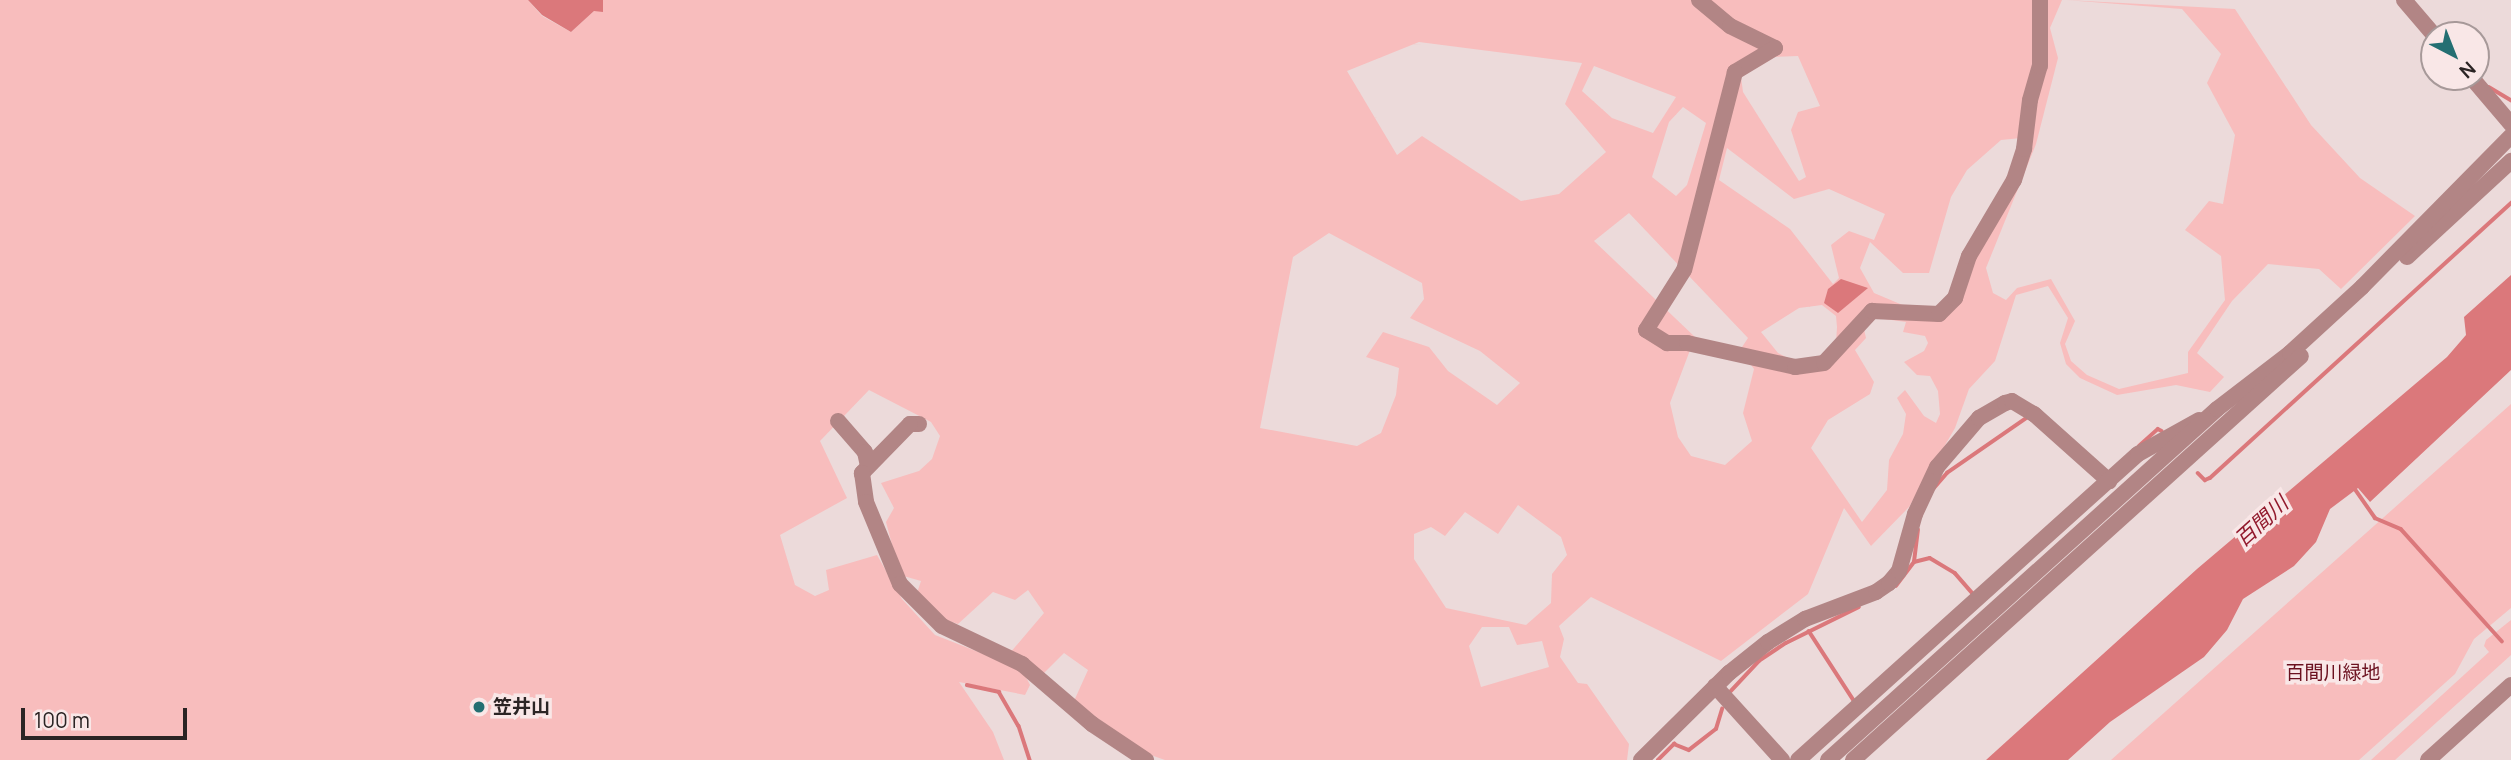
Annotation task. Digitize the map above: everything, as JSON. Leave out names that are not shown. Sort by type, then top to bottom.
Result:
[{"type":"street","points":[[1699,0],[1730,26],[1775,48],[1735,72],[1684,270],[1646,330],[1667,343],[1687,343],[1795,367],[1825,363],[1872,311],[1939,314],[1955,298],[1969,256],[2014,180],[2024,149],[2030,100],[2040,66],[2040,0]]},
{"type":"street","points":[[2404,0],[2422,21]]},
{"type":"street","points":[[2482,91],[2511,124]]},
{"type":"street","points":[[1828,760],[2204,421],[2362,287],[2511,136]]},
{"type":"street","points":[[1853,760],[2265,390],[2511,161]]},
{"type":"street","points":[[1641,760],[1748,657],[1805,619],[1876,592],[1889,583],[1899,571],[1915,514],[1937,467],[1979,418],[2012,401],[2042,420],[2106,478]]},
{"type":"street","points":[[838,421],[865,452],[868,466]]},
{"type":"street","points":[[1798,760],[2106,478],[2138,454],[2188,423],[2204,421]]},
{"type":"street","points":[[919,424],[910,424],[862,473],[866,502],[881,543],[910,597],[942,626],[1022,664],[1092,724],[1146,760]]},
{"type":"street","points":[[2428,760],[2511,685]]},
{"type":"street","points":[[1715,686],[1782,760]]},
{"type":"green space","points":[[0,0],[528,0],[542,16],[571,32],[594,11],[603,11],[603,0],[2062,0],[2050,28],[2058,58],[2036,144],[1986,268],[1993,293],[2006,300],[2017,288],[2051,279],[2075,321],[2065,344],[2071,361],[2087,375],[2119,389],[2188,373],[2188,352],[2225,300],[2221,256],[2185,230],[2209,201],[2223,204],[2235,135],[2207,83],[2221,54],[2182,9],[2066,0],[2235,9],[2311,125],[2360,178],[2415,216],[2341,289],[2319,269],[2268,264],[2232,301],[2197,353],[2224,377],[2210,392],[2176,385],[2117,395],[2080,378],[2066,364],[2060,343],[2068,318],[2048,286],[2016,295],[1995,361],[1969,389],[1955,428],[1909,507],[1871,546],[1844,508],[1808,594],[1721,661],[1591,597],[1559,626],[1564,639],[1560,657],[1578,683],[1587,684],[1629,744],[1627,760],[1165,760],[1145,753],[1074,701],[1088,670],[1064,653],[1043,674],[1010,653],[1044,613],[1028,590],[1015,600],[993,592],[958,624],[946,620],[916,596],[921,581],[900,575],[886,522],[894,508],[881,483],[919,471],[932,459],[940,436],[931,422],[869,390],[820,441],[847,498],[780,535],[795,585],[815,596],[829,590],[826,570],[877,555],[902,599],[935,635],[1022,669],[1030,685],[1025,695],[959,682],[993,732],[1004,760],[0,760]],"holes":[[[1419,42],[1582,63],[1565,104],[1606,152],[1559,194],[1521,201],[1422,136],[1397,155],[1347,71]],[[1798,56],[1820,106],[1798,112],[1791,130],[1806,177],[1799,181],[1743,92],[1741,77],[1775,57]],[[1594,66],[1676,97],[1653,133],[1612,118],[1582,91]],[[1683,107],[1706,123],[1687,185],[1676,196],[1652,177],[1669,122]],[[2021,138],[2002,192],[1940,311],[1912,309],[1874,293],[1860,268],[1870,242],[1903,273],[1929,273],[1951,197],[1967,170],[2001,140]],[[1727,148],[1794,199],[1829,189],[1885,214],[1874,240],[1849,231],[1831,245],[1839,278],[1833,284],[1790,229],[1719,180]],[[1629,213],[1748,338],[1740,350],[1754,369],[1743,413],[1752,441],[1725,465],[1691,456],[1678,437],[1670,403],[1695,337],[1594,241]],[[1329,233],[1422,283],[1424,299],[1410,318],[1480,351],[1520,383],[1497,405],[1448,371],[1429,347],[1383,332],[1366,357],[1399,368],[1396,395],[1381,433],[1357,446],[1260,428],[1293,257]],[[1822,305],[1836,316],[1836,343],[1818,360],[1792,360],[1778,353],[1761,332],[1799,308]],[[1877,318],[1906,322],[1903,332],[1925,336],[1928,343],[1924,351],[1904,362],[1917,375],[1930,376],[1938,391],[1940,414],[1936,423],[1924,416],[1905,390],[1897,398],[1906,414],[1903,434],[1889,460],[1887,490],[1862,522],[1811,448],[1828,420],[1870,394],[1874,382],[1855,350],[1866,338],[1863,325]],[[1518,505],[1561,537],[1567,555],[1552,574],[1551,603],[1526,625],[1446,608],[1414,559],[1414,534],[1431,527],[1445,536],[1465,512],[1498,534]],[[1482,627],[1509,627],[1517,645],[1542,641],[1549,667],[1481,687],[1469,646]]]},
{"type":"green space","name":"百間川緑地","points":[[2511,404],[2511,608],[2474,639],[2455,674],[2359,760],[2111,760]]},
{"type":"green space","points":[[2511,620],[2511,655],[2395,760],[2371,760],[2489,652],[2484,646],[2486,640]]},
{"type":"water","points":[[528,0],[603,0],[603,12],[594,11],[571,32],[542,15]]},
{"type":"water","name":"百間川","points":[[2511,275],[2511,370],[2370,502],[2358,488],[2330,509],[2316,542],[2294,566],[2243,599],[2227,630],[2204,657],[2110,722],[2068,760],[1986,760],[2197,569],[2447,357],[2466,335],[2464,317]]},
{"type":"water","points":[[1841,279],[1868,288],[1838,313],[1824,303],[1828,289]]},
{"type":"waterway","points":[[2490,88],[2511,100]]},
{"type":"waterway","points":[[2198,473],[2205,480],[2210,478],[2511,203]]},
{"type":"waterway","points":[[1934,488],[1947,473],[2028,417]]},
{"type":"waterway","points":[[2139,446],[2158,429],[2162,431]]},
{"type":"waterway","points":[[2353,486],[2375,518],[2401,529],[2502,641]]},
{"type":"waterway","points":[[1896,586],[1914,562],[1918,530]]},
{"type":"waterway","points":[[1914,562],[1930,558],[1955,573],[1974,595]]},
{"type":"waterway","points":[[1731,691],[1759,661],[1786,643],[1859,607]]},
{"type":"waterway","points":[[1809,631],[1855,702]]},
{"type":"waterway","points":[[967,685],[999,692],[1019,726],[1030,760]]},
{"type":"waterway","points":[[1658,760],[1674,744],[1689,750],[1716,729],[1722,709]]},
{"type":"place","name":"笠井山","points":[[479,707]]}]
